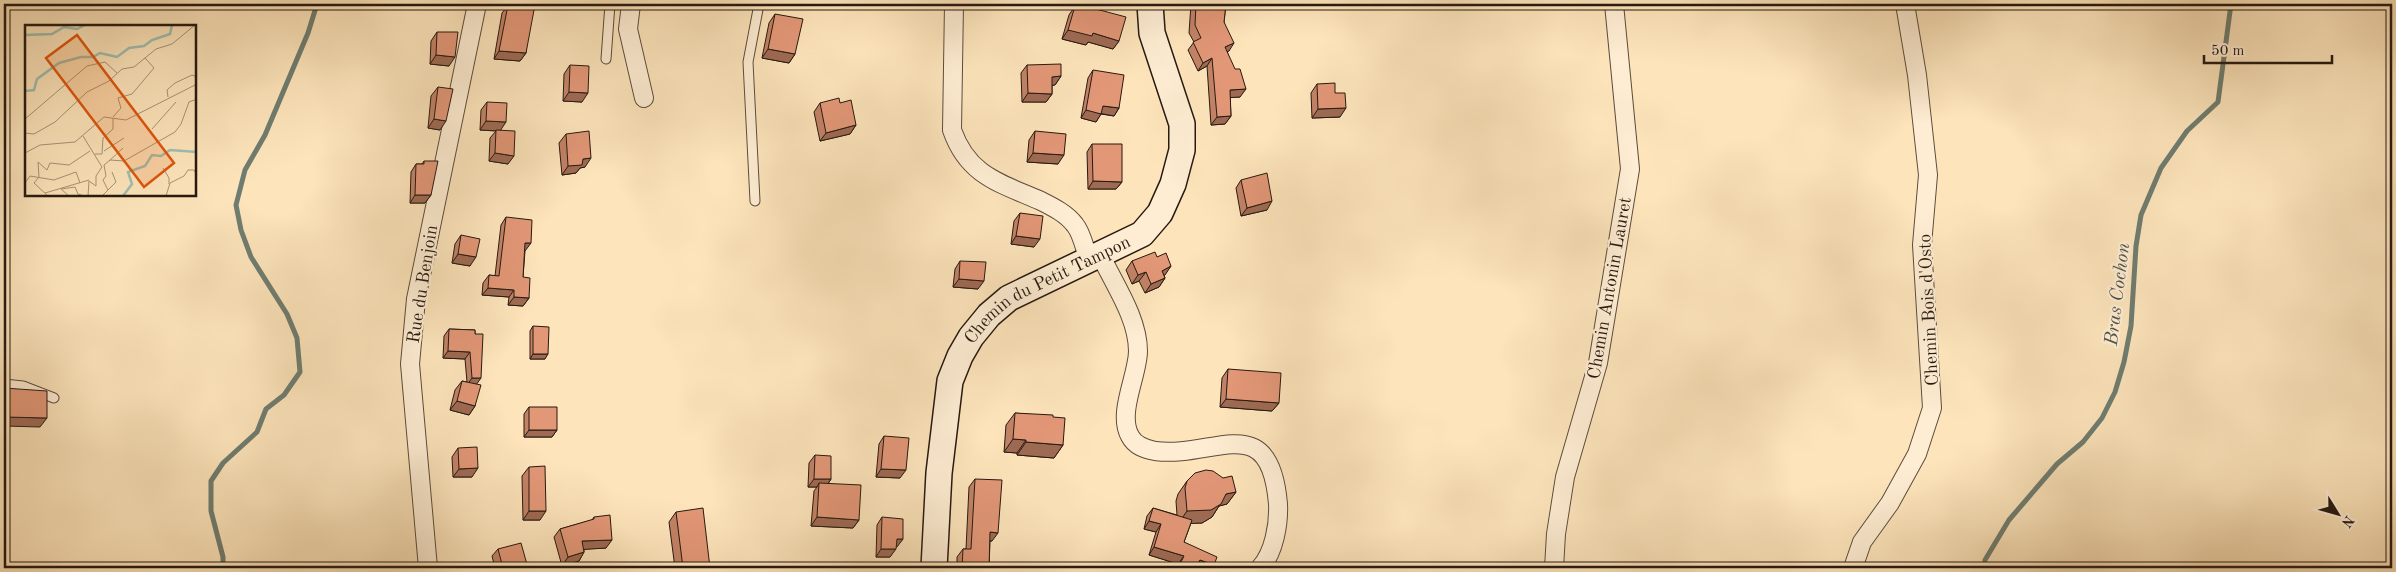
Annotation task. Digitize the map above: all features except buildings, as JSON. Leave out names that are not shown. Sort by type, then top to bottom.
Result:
[{"type":"street","name":"Rue du Benjoin","points":[[428,568],[410,364],[412,331],[416,299],[477,4]]},
{"type":"street","points":[[631,4],[628,29],[644,98]]},
{"type":"street","points":[[954,4],[952,130],[958,148],[968,162],[993,180],[1055,208],[1076,225],[1127,309],[1136,336],[1138,351],[1126,426],[1130,437],[1143,448],[1168,453],[1241,443],[1254,447],[1262,455],[1272,469],[1276,484],[1278,514],[1274,540],[1260,568]]},
{"type":"street","name":"Chemin du Petit Tampon","points":[[934,568],[939,473],[950,381],[960,356],[971,337],[989,315],[1009,298],[1142,234],[1160,213],[1173,184],[1182,150],[1182,124],[1152,33],[1150,4]]},
{"type":"street","name":"Chemin Antonin Lauret","points":[[1554,568],[1556,534],[1565,477],[1598,363],[1630,169],[1614,4]]},
{"type":"street","name":"Chemin Bois d'Osto","points":[[1853,568],[1862,542],[1890,503],[1917,454],[1932,408],[1922,245],[1928,175],[1917,75],[1905,4]]},
{"type":"lane","points":[[606,59],[610,4]]},
{"type":"lane","points":[[755,201],[748,62],[759,4]]},
{"type":"lane","points":[[4,384],[23,386],[54,398]]},
{"type":"waterway","points":[[223,568],[223,557],[211,511],[211,481],[223,463],[257,432],[266,409],[284,395],[300,372],[297,338],[287,314],[251,257],[241,230],[236,205],[245,170],[265,135],[308,33],[317,4]]},
{"type":"waterway","name":"Bras Cochon","points":[[1984,568],[1985,560],[2009,520],[2057,464],[2083,442],[2102,418],[2115,392],[2124,362],[2131,326],[2136,246],[2141,215],[2161,168],[2187,131],[2218,102],[2231,4]]}]
